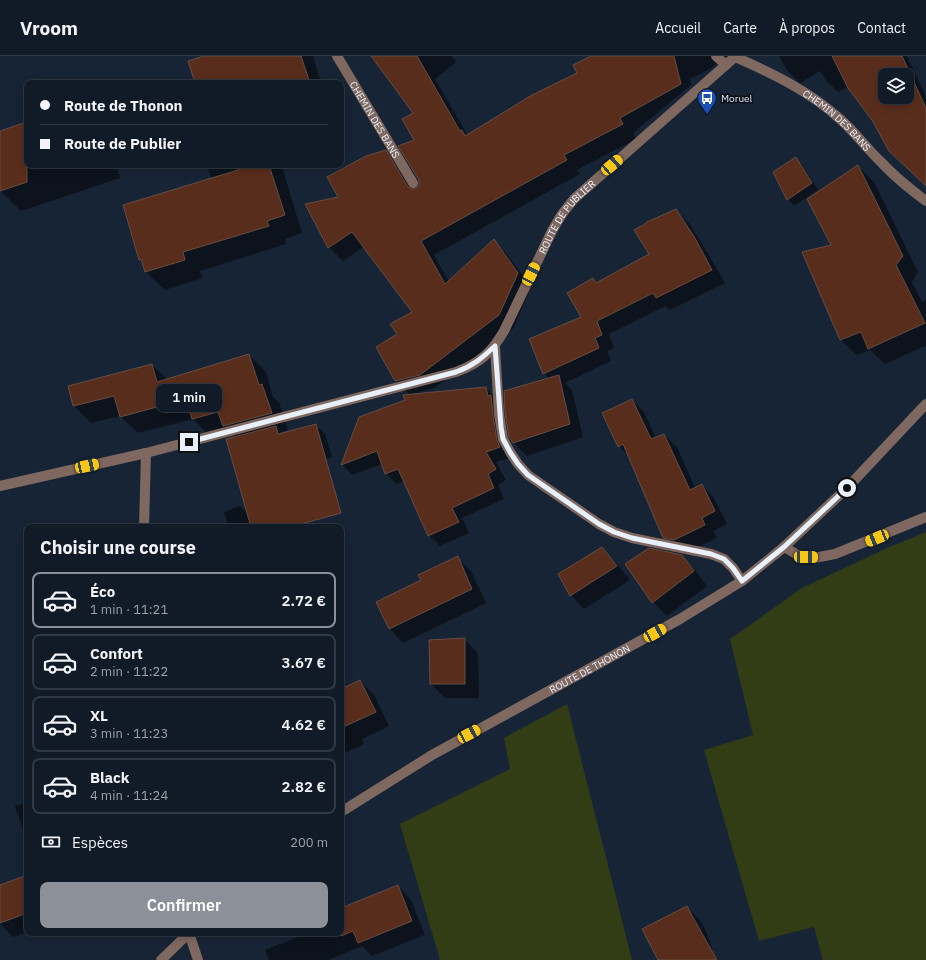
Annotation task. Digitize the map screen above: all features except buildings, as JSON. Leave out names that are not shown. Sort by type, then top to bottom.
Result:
[{"type":"street","name":"CHEMIN DES BANS","points":[[337,56],[413,184]]},
{"type":"street","points":[[716,56],[726,66]]},
{"type":"street","name":"CHEMIN DES BANS","points":[[735,57],[781,78],[824,105],[841,120],[882,164],[926,200]]},
{"type":"street","name":"ROUTE DE PUBLIER","points":[[0,486],[146,453],[456,372],[471,366],[483,358],[495,346],[504,331],[552,231],[562,214],[590,185],[735,57]]},
{"type":"street","points":[[495,346],[500,421],[503,439],[518,464],[528,475],[599,524],[614,532],[632,538],[711,554],[724,559],[733,568],[742,581]]},
{"type":"street","name":"ROUTE DE THONON","points":[[344,810],[432,755],[680,619],[742,581],[784,547],[852,483],[926,404]]},
{"type":"street","points":[[144,524],[146,453]]},
{"type":"street","points":[[784,547],[798,555],[806,557],[814,558],[835,554],[926,517]]},
{"type":"street","points":[[161,960],[186,936]]},
{"type":"street","points":[[190,936],[198,960]]},
{"type":"green space","points":[[926,532],[926,960],[823,960],[814,927],[759,941],[704,750],[753,735],[730,639],[802,588],[885,549]]},
{"type":"green space","points":[[567,704],[632,960],[440,960],[400,824],[510,769],[504,738]]},
{"type":"place","name":"Moruel","points":[[707,115]]},
{"type":"route","points":[[189,442],[456,372],[471,366],[483,358],[495,346],[499,414],[503,439],[510,452],[528,475],[599,524],[614,532],[632,538],[711,554],[724,559],[733,568],[742,581],[784,547],[847,488]]}]
